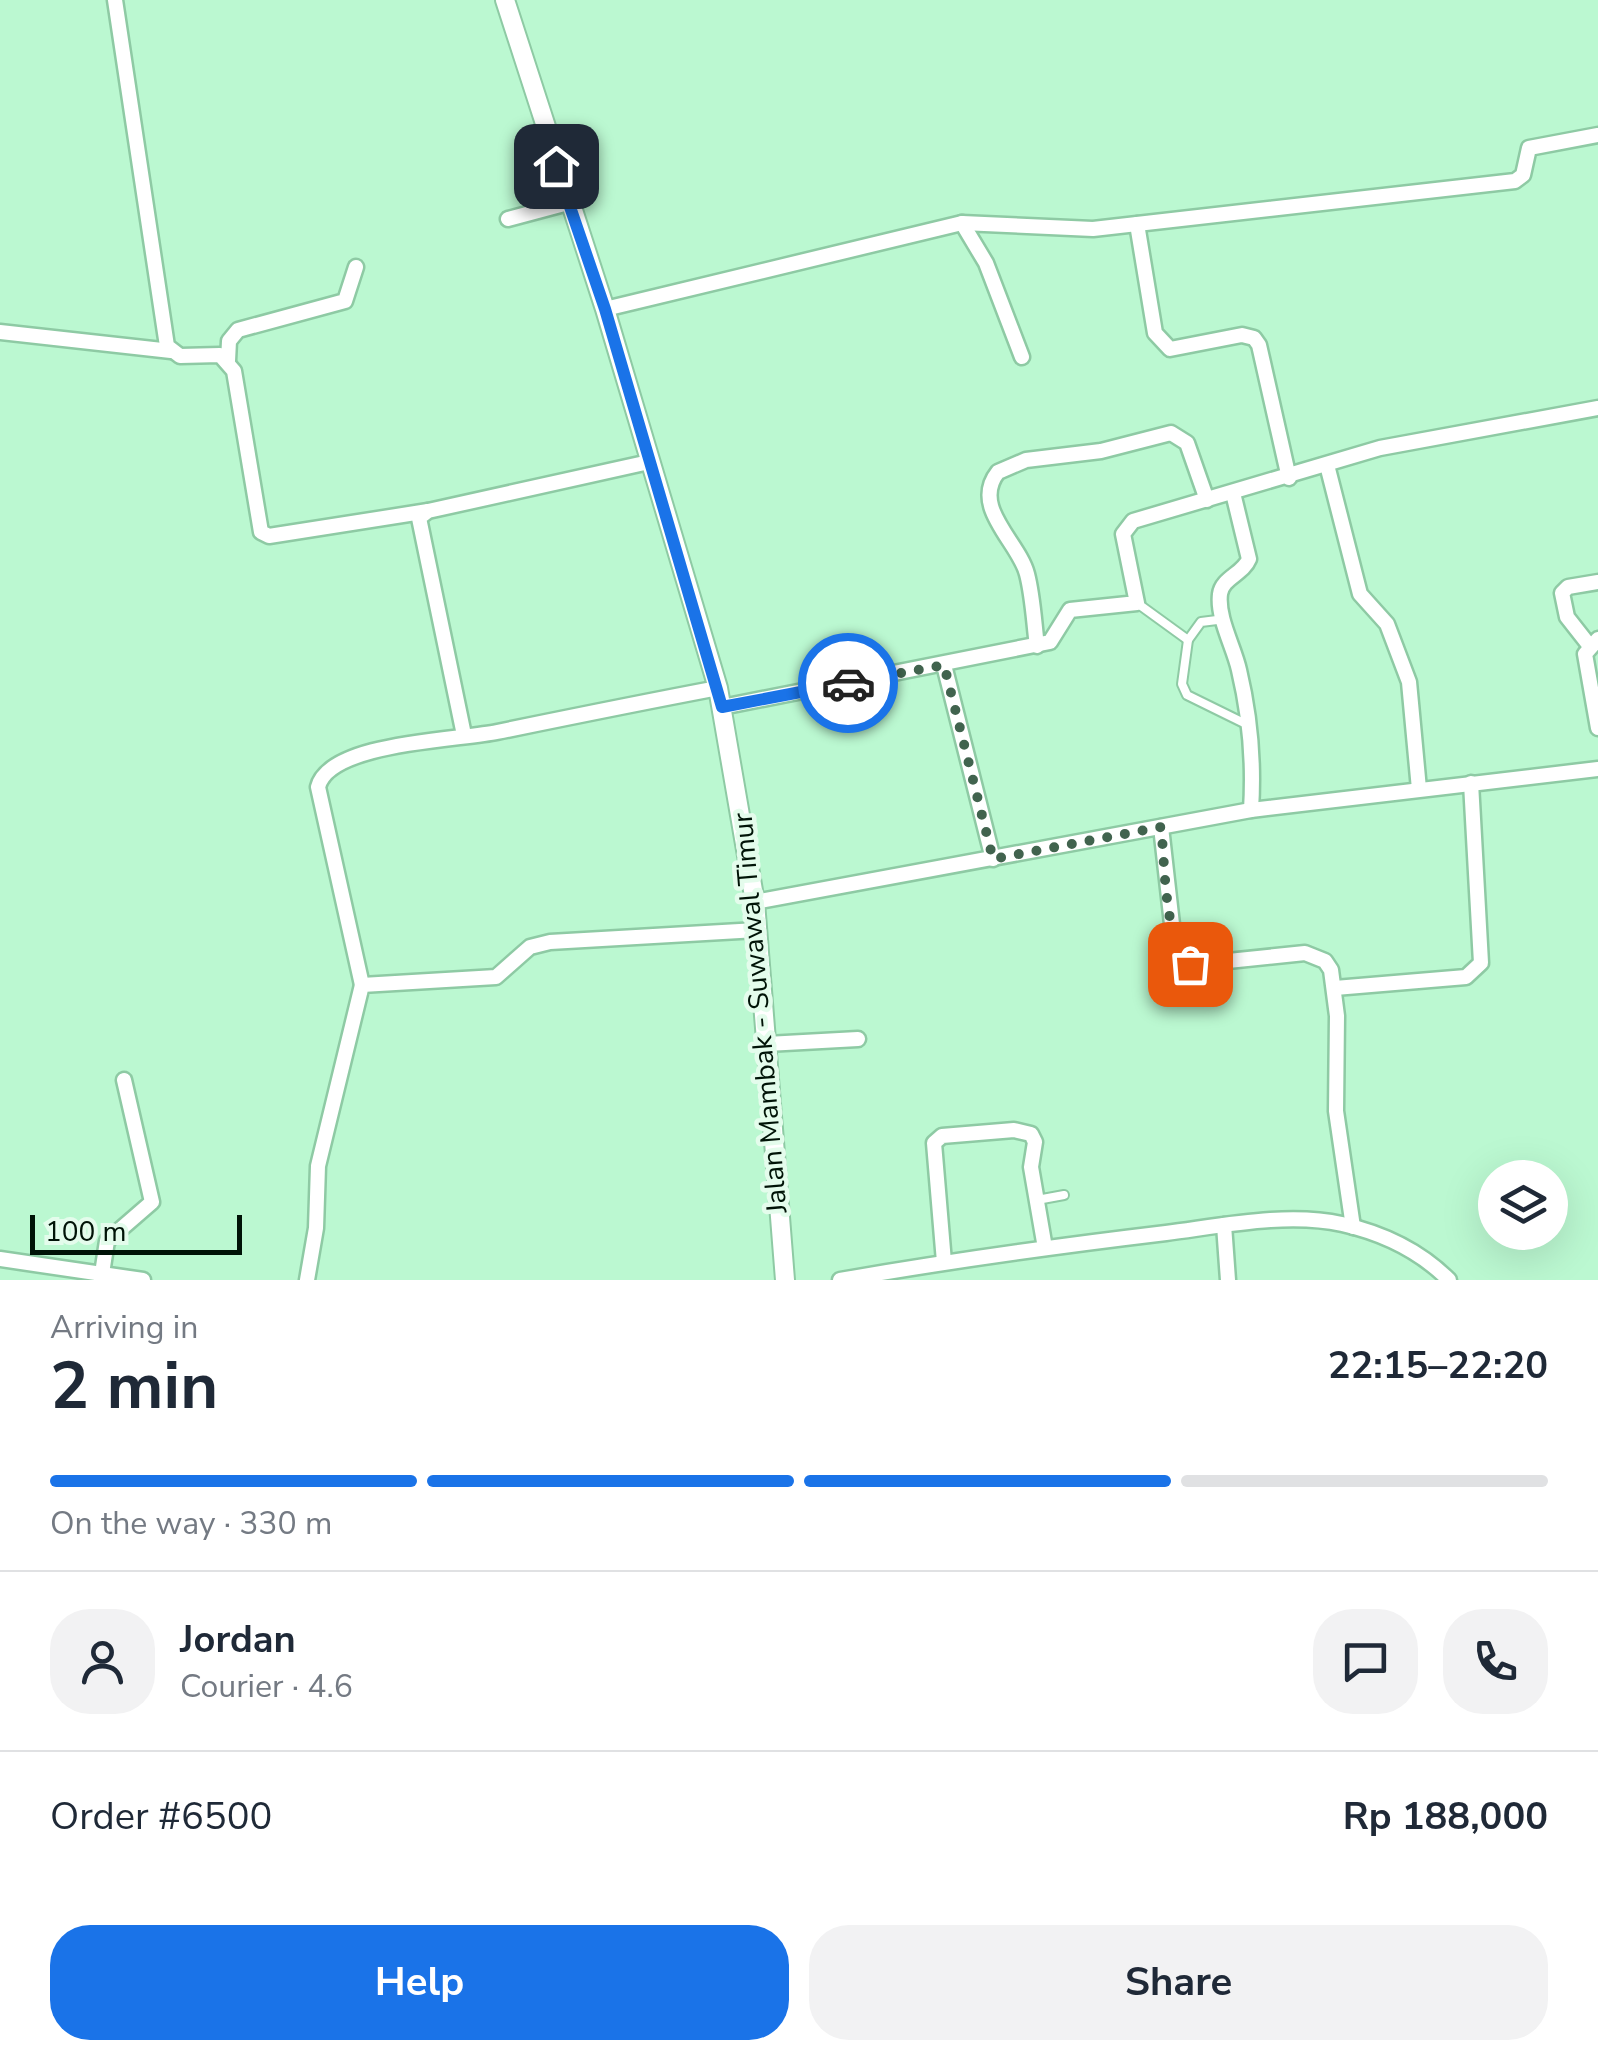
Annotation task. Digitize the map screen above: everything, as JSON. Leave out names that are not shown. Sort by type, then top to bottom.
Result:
[{"type":"street","points":[[114,0],[161,315],[172,351]]},
{"type":"street","name":"Jalan Mambak - Suwawal Timur","points":[[505,0],[605,309],[720,698],[756,902],[785,1280]]},
{"type":"street","points":[[605,309],[962,224],[993,222],[1062,230],[1515,181],[1524,175],[1529,148],[1598,134]]},
{"type":"street","points":[[508,220],[568,203]]},
{"type":"street","points":[[962,224],[986,263],[1022,357]]},
{"type":"street","points":[[1137,224],[1155,333],[1161,343],[1170,348],[1242,336],[1254,338],[1259,346],[1289,478]]},
{"type":"street","points":[[228,362],[229,341],[238,330],[345,302],[356,267]]},
{"type":"street","points":[[0,332],[172,351],[180,356],[220,355],[234,371],[264,536],[428,510],[649,462]]},
{"type":"street","points":[[307,1280],[316,1228],[318,1166],[362,985],[318,783],[336,766],[413,742],[944,665],[1037,646],[1055,639],[1070,610],[1137,603],[1124,534],[1128,524],[1380,448],[1598,408]]},
{"type":"street","points":[[1037,646],[1028,574],[994,513],[991,486],[998,472],[1026,460],[1102,452],[1171,433],[1187,443],[1207,500]]},
{"type":"street","points":[[1327,466],[1360,594],[1386,624],[1409,682],[1419,789]]},
{"type":"street","points":[[1234,493],[1248,559],[1221,588],[1225,619],[1240,670],[1254,767],[1251,810]]},
{"type":"street","points":[[428,510],[417,521],[464,735]]},
{"type":"street","points":[[1598,582],[1568,587],[1562,593],[1566,617],[1593,642],[1585,654],[1598,728]]},
{"type":"street","points":[[944,665],[993,859]]},
{"type":"street","points":[[756,902],[1251,810],[1598,769]]},
{"type":"street","points":[[1335,988],[1466,978],[1476,972],[1481,962],[1470,784]]},
{"type":"street","points":[[1161,827],[1173,934],[1183,959],[1199,964],[1305,953],[1325,961],[1335,988],[1336,1111],[1353,1228]]},
{"type":"street","points":[[362,985],[496,977],[530,947],[550,942],[757,930]]},
{"type":"street","points":[[767,1044],[858,1039]]},
{"type":"street","points":[[101,1277],[107,1241],[152,1202],[124,1080]]},
{"type":"street","points":[[944,1262],[935,1181],[938,1138],[1014,1130],[1031,1134],[1035,1142],[1031,1167],[1044,1248]]},
{"type":"street","points":[[840,1280],[1044,1248],[1224,1226],[1309,1221],[1353,1228],[1417,1253],[1449,1280]]},
{"type":"street","points":[[1224,1226],[1228,1280]]},
{"type":"street","points":[[0,1259],[101,1277],[143,1280]]},
{"type":"lane","points":[[1137,603],[1188,640]]},
{"type":"lane","points":[[1225,619],[1201,622],[1188,640],[1182,684],[1187,695],[1248,725]]},
{"type":"lane","points":[[1037,1200],[1064,1195]]},
{"type":"way so far","points":[[848,683],[944,665],[993,859],[1161,827],[1173,934],[1178,951],[1190,964]]},
{"type":"route","points":[[556,166],[605,309],[722,707],[848,683]]}]
